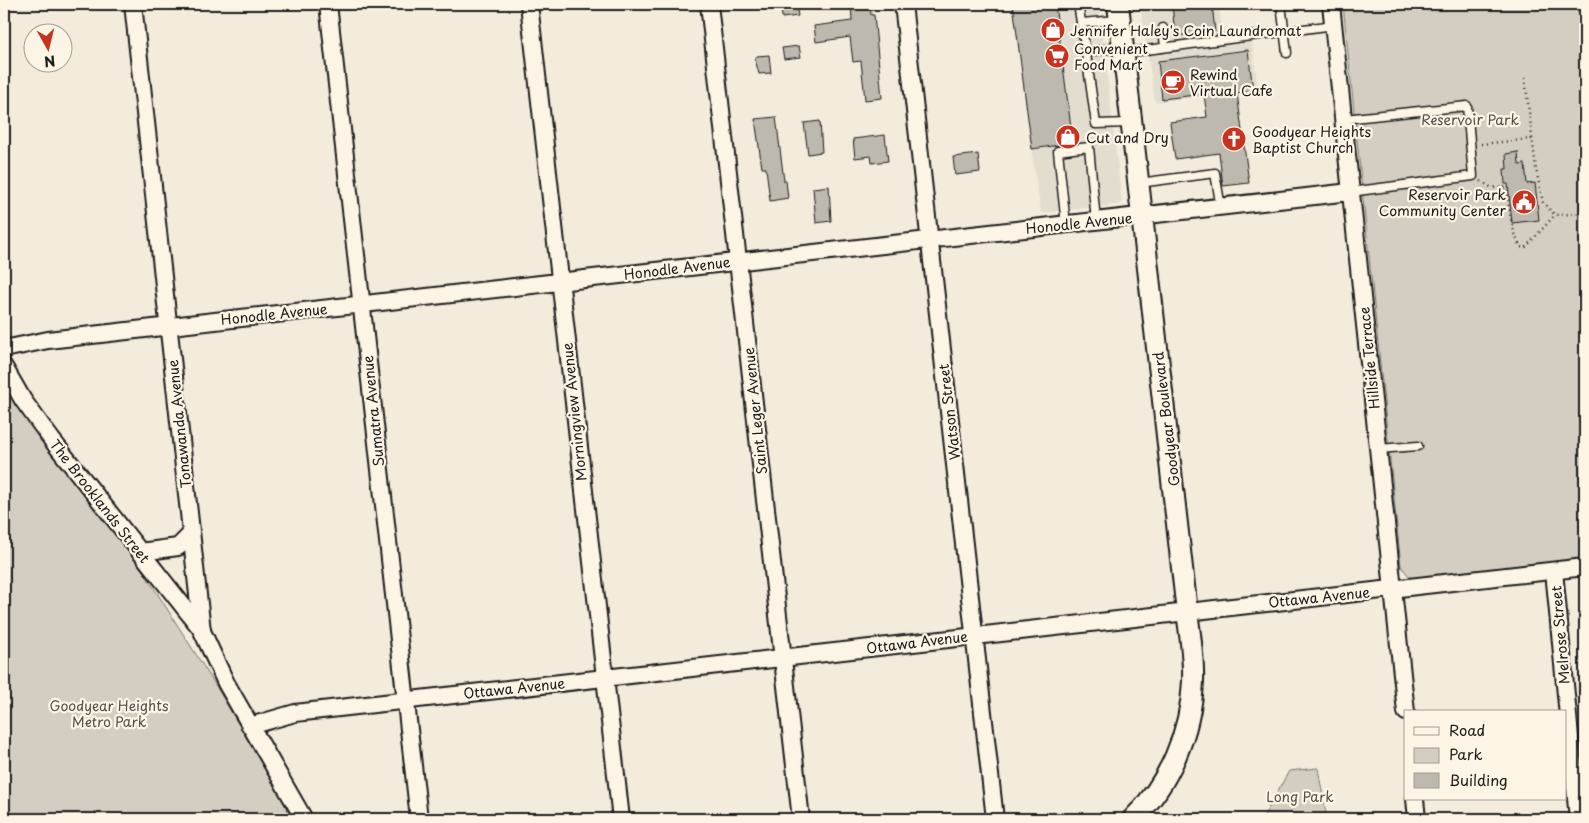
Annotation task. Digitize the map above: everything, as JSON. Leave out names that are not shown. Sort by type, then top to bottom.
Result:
[{"type":"street","name":"Tonawanda Avenue","points":[[133,4],[202,631],[226,683],[304,819]]},
{"type":"street","name":"Sumatra Avenue","points":[[328,4],[419,819]]},
{"type":"street","name":"Morningview Avenue","points":[[529,4],[621,819]]},
{"type":"street","name":"Saint Leger Avenue","points":[[709,4],[801,819]]},
{"type":"street","name":"Watson Street","points":[[903,4],[995,819]]},
{"type":"street","name":"Hillside Terrace","points":[[1331,4],[1406,710]]},
{"type":"street","name":"Goodyear Boulevard","points":[[1119,12],[1144,216],[1188,612],[1193,680],[1188,722],[1170,768],[1151,797],[1132,819]]},
{"type":"street","name":"Honodle Avenue","points":[[4,349],[48,340],[168,326],[1350,192]]},
{"type":"street","name":"The Brooklands Street","points":[[4,367],[22,400],[202,631]]},
{"type":"street","points":[[140,552],[178,547],[191,534]]},
{"type":"street","name":"Ottawa Avenue","points":[[250,726],[295,713],[1585,567]]},
{"type":"street","name":"Melrose Street","points":[[1554,571],[1578,819]]},
{"type":"street","points":[[1415,800],[1417,819]]},
{"type":"lane","points":[[1078,4],[1096,124],[1132,122]]},
{"type":"lane","points":[[1281,4],[1287,53]]},
{"type":"lane","points":[[1081,24],[1119,12]]},
{"type":"lane","points":[[1086,52],[1165,47],[1334,25]]},
{"type":"lane","points":[[1163,28],[1165,47]]},
{"type":"lane","points":[[1344,119],[1467,106],[1473,176],[1350,192]]},
{"type":"lane","points":[[1066,225],[1058,151],[1089,147],[1096,222]]},
{"type":"lane","points":[[1139,183],[1215,173],[1221,208]]},
{"type":"lane","points":[[1378,449],[1418,446]]},
{"type":"path","points":[[1525,78],[1532,139],[1543,203],[1556,215]]},
{"type":"path","points":[[1470,146],[1532,139]]},
{"type":"path","points":[[1473,176],[1492,188],[1506,187],[1512,226],[1520,247],[1525,248],[1556,215],[1585,213]]},
{"type":"shaded area","points":[[1013,4],[1099,4],[1122,204],[1041,213]]},
{"type":"shaded area","points":[[1140,4],[1219,4],[1222,31],[1250,28],[1258,90],[1155,102]]},
{"type":"green space","name":"Reservoir Park","points":[[1343,4],[1585,4],[1585,560],[1412,580],[1401,566]]},
{"type":"green space","name":"Goodyear Heights Metro Park","points":[[4,373],[145,574],[216,686],[294,819],[4,819]]},
{"type":"green space","name":"Long Park","points":[[1318,768],[1327,819],[1262,819],[1289,771]]},
{"type":"building","points":[[781,4],[796,4],[798,16],[782,18]]},
{"type":"building","points":[[851,4],[870,4],[871,15],[874,15],[882,98],[865,100],[861,61],[853,62],[850,37],[816,42],[814,26],[852,21]]},
{"type":"building","points":[[1013,4],[1055,4],[1073,143],[1032,149]]},
{"type":"building","points":[[1172,4],[1212,4],[1215,32],[1175,36]]},
{"type":"building","points":[[799,46],[801,57],[784,59],[782,48]]},
{"type":"building","points":[[1248,50],[1253,91],[1237,93],[1249,183],[1223,186],[1219,153],[1175,159],[1170,122],[1207,117],[1204,94],[1162,99],[1158,61]]},
{"type":"building","points":[[769,55],[771,73],[759,74],[755,59],[757,56]]},
{"type":"building","points":[[776,117],[788,198],[770,201],[766,168],[762,168],[755,119]]},
{"type":"building","points":[[820,121],[822,152],[808,154],[804,123]]},
{"type":"building","points":[[885,135],[888,161],[872,163],[871,156],[855,158],[853,139]]},
{"type":"building","name":"Reservoir Park Community Center","points":[[1518,152],[1519,165],[1525,164],[1527,184],[1535,183],[1539,220],[1512,223],[1508,184],[1505,184],[1504,169],[1507,169],[1506,154]]},
{"type":"building","points":[[978,154],[980,172],[955,175],[953,157]]},
{"type":"building","points":[[829,186],[831,221],[816,223],[813,188]]},
{"type":"place","name":"Jennifer Haley's Coin Laundromat","points":[[1053,30]]},
{"type":"place","name":"Convenient Food Mart","points":[[1057,56]]},
{"type":"place","name":"Rewind Virtual Cafe","points":[[1173,82]]},
{"type":"place","name":"Cut and Dry","points":[[1068,137]]},
{"type":"place","name":"Goodyear Heights Baptist Church","points":[[1234,139]]},
{"type":"place","name":"Reservoir Park Community Center","points":[[1524,202]]}]
